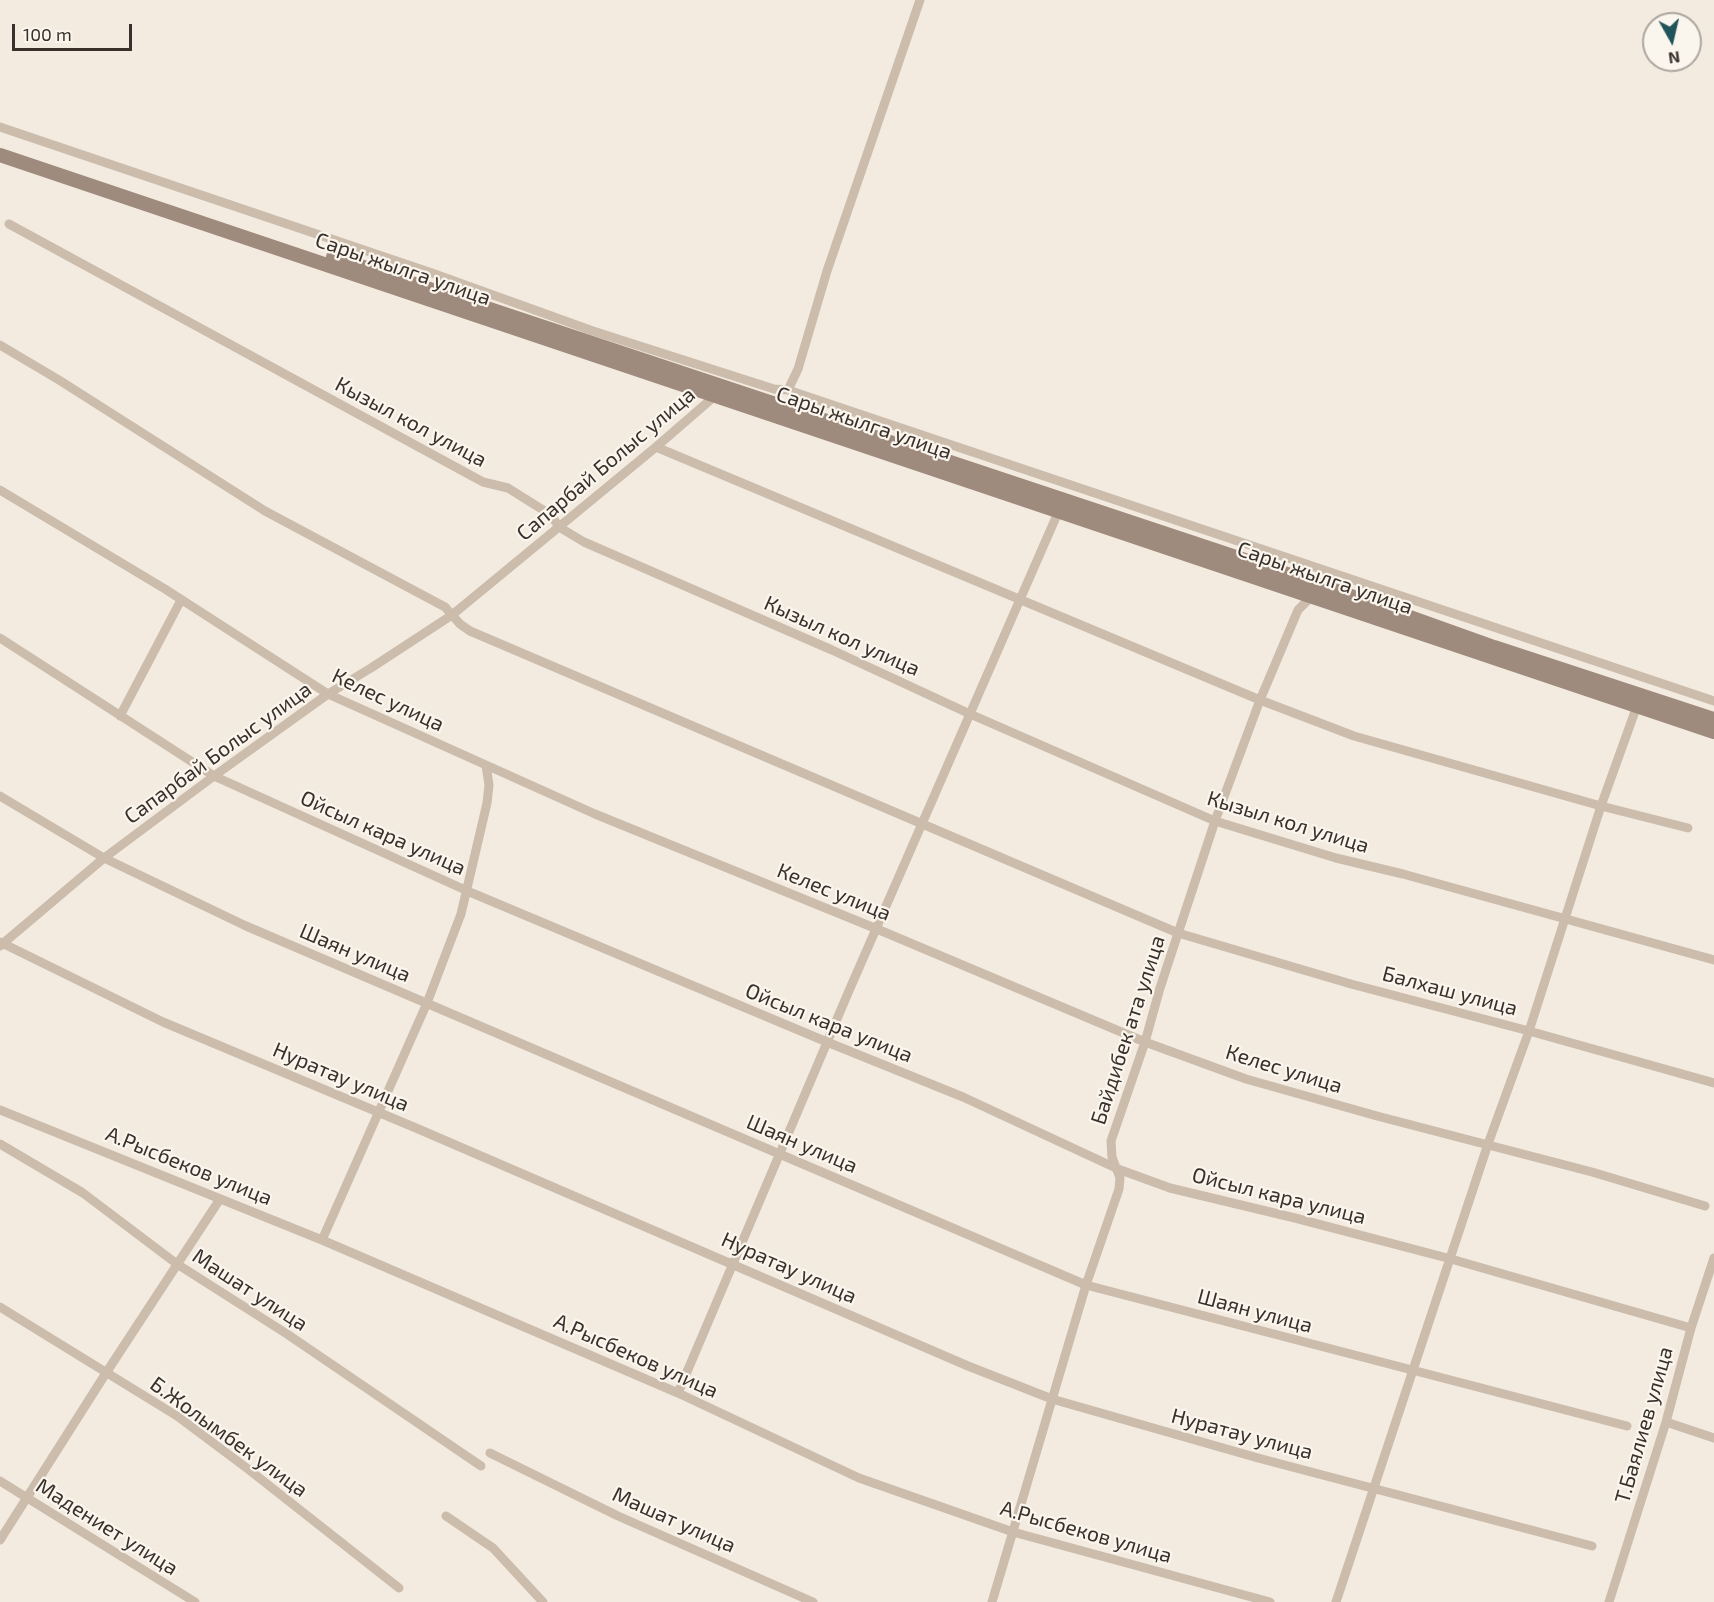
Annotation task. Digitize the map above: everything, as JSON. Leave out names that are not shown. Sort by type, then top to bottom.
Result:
[{"type":"main road","name":"Сары жылга улица","points":[[0,146],[663,368],[1639,700],[1714,732]]},
{"type":"main road","name":"Сары жылга улица","points":[[0,155],[716,395],[1061,505]]},
{"type":"main road","name":"Сары жылга улица","points":[[1639,700],[1714,719]]},
{"type":"street","points":[[788,390],[798,369],[827,271],[920,0]]},
{"type":"street","points":[[0,127],[432,273],[593,331],[774,388],[788,390],[1714,701]]},
{"type":"street","name":"Кызыл кол улица","points":[[9,224],[483,482],[508,488],[551,515],[559,527],[584,542],[1215,821],[1336,858],[1714,960]]},
{"type":"street","name":"Балхаш улица","points":[[0,345],[265,511],[445,607],[470,631],[1178,933],[1351,984],[1714,1083]]},
{"type":"street","name":"Сапарбай Болыс улица","points":[[1,944],[104,858],[214,776],[328,694],[452,615],[716,395]]},
{"type":"street","points":[[656,447],[1260,700],[1354,736],[1601,806],[1688,828]]},
{"type":"street","name":"Келес улица","points":[[0,490],[182,600],[328,694],[595,814],[1145,1042],[1246,1079],[1592,1172],[1705,1206]]},
{"type":"street","points":[[678,1393],[827,1042],[1061,505]]},
{"type":"street","name":"Байдибек ата улица","points":[[992,1602],[1086,1285],[1119,1189],[1120,1178],[1112,1157],[1110,1141],[1145,1042],[1215,821],[1260,700],[1298,610],[1316,590]]},
{"type":"street","points":[[120,716],[182,600]]},
{"type":"street","name":"Ойсыл кара улица","points":[[0,638],[214,776],[467,890],[963,1097],[1118,1169],[1170,1188],[1451,1259],[1691,1328]]},
{"type":"street","points":[[1336,1602],[1488,1144],[1529,1031],[1601,806],[1639,700]]},
{"type":"street","points":[[322,1240],[427,1003],[461,914],[487,803],[489,785],[486,765]]},
{"type":"street","name":"Шаян улица","points":[[0,796],[104,858],[246,926],[1086,1285],[1627,1426]]},
{"type":"street","name":"Нуратау улица","points":[[1,944],[163,1022],[733,1263],[968,1366],[1052,1399],[1374,1490],[1592,1546]]},
{"type":"street","name":"А.Рысбеков улица","points":[[0,1110],[322,1240],[678,1393],[859,1478],[1013,1532],[1270,1602]]},
{"type":"street","name":"Машат улица","points":[[0,1144],[82,1193],[177,1264],[296,1340],[481,1466]]},
{"type":"street","points":[[0,1540],[220,1198]]},
{"type":"street","name":"Т.Баялиев улица","points":[[1609,1602],[1666,1422],[1691,1328],[1714,1258]]},
{"type":"street","name":"Б.Жолымбек улица","points":[[0,1307],[177,1416],[240,1462],[399,1588]]},
{"type":"street","points":[[1666,1422],[1714,1438]]},
{"type":"street","name":"Машат улица","points":[[490,1453],[618,1516],[813,1602]]},
{"type":"street","name":"Мадениет улица","points":[[0,1482],[195,1602]]},
{"type":"street","points":[[446,1516],[493,1548],[543,1602]]}]
